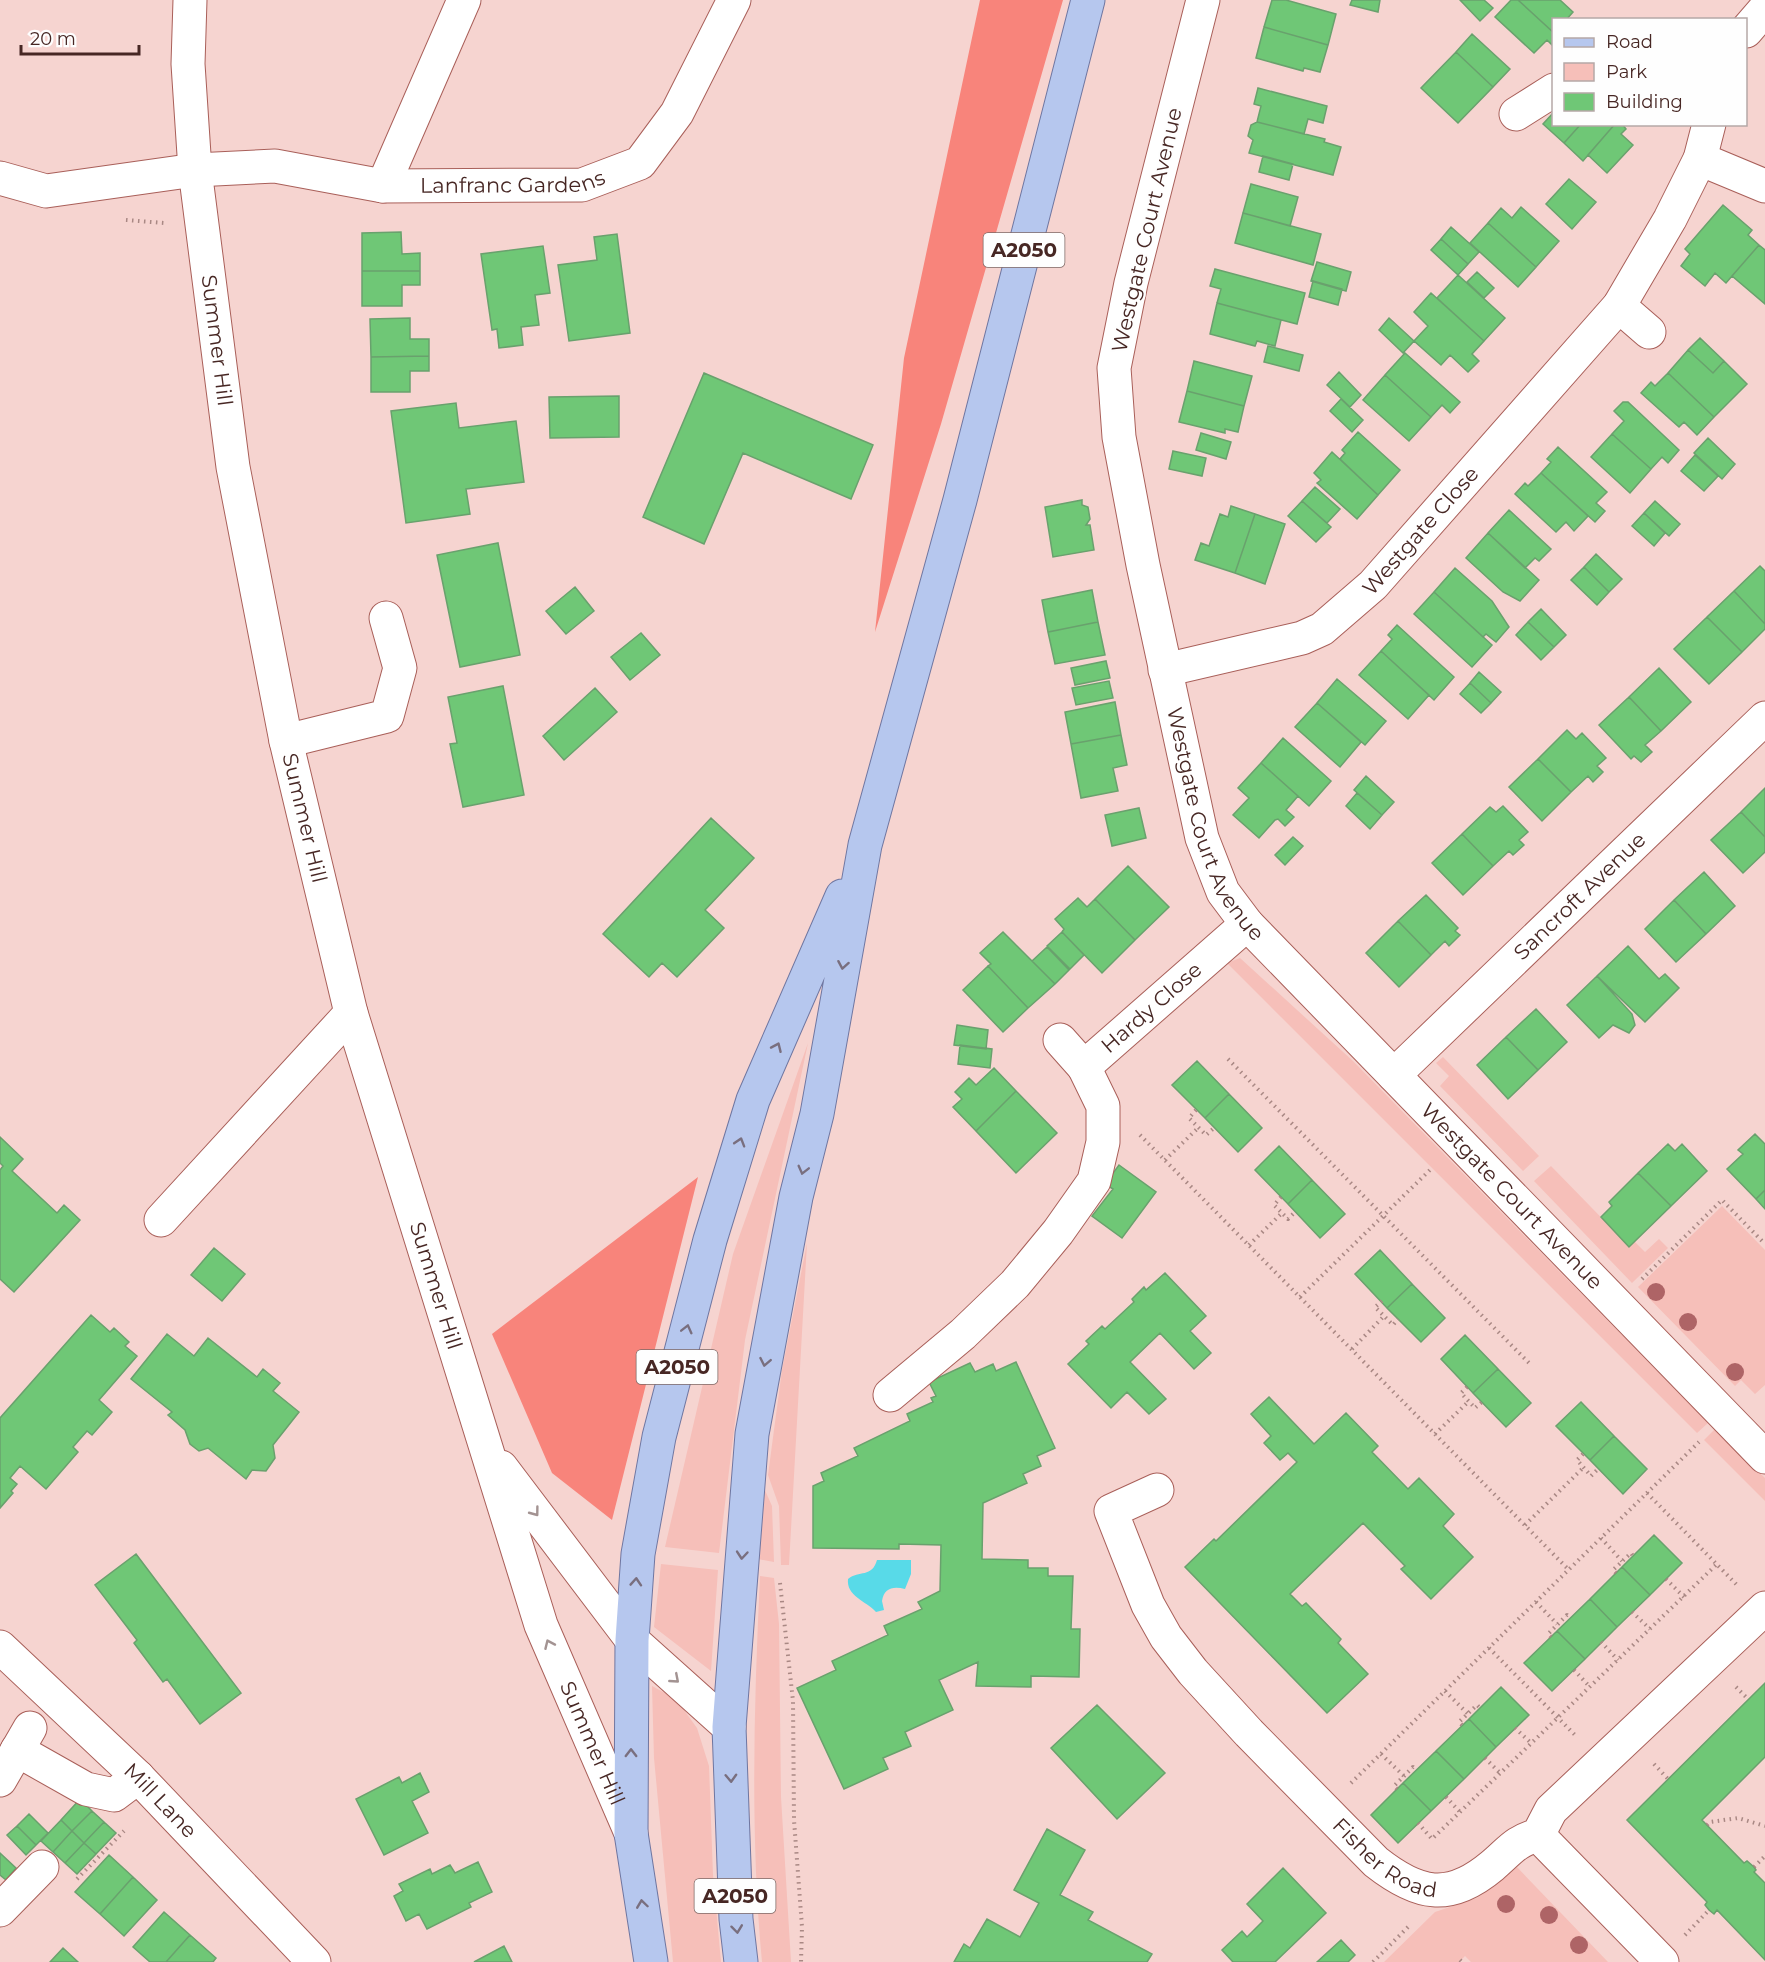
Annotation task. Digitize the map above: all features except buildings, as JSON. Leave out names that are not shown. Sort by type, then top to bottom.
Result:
[{"type":"main road","name":"A2050","points":[[741,1962],[736,1919],[729,1727],[752,1434],[796,1197],[817,1114],[865,845],[960,500],[1088,0]]},
{"type":"main road","name":"A2050","points":[[651,1962],[631,1833],[632,1640],[638,1554],[659,1437],[710,1239],[753,1100],[865,845]]},
{"type":"street","name":"Summer Hill","points":[[190,0],[188,64],[195,170],[233,467],[286,741],[351,1013],[541,1625],[631,1833]]},
{"type":"street","points":[[383,186],[464,0]]},
{"type":"street","name":"Lanfranc Gardens","points":[[0,178],[46,190],[195,170],[274,166],[383,186],[582,185],[640,163],[677,113],[734,0]]},
{"type":"street","name":"Westgate Court Avenue","points":[[1203,0],[1131,283],[1114,368],[1119,437],[1165,670],[1202,838],[1223,892],[1247,924],[1616,1304],[1751,1433]]},
{"type":"street","points":[[1747,30],[1765,9]]},
{"type":"street","points":[[1516,114],[1552,91]]},
{"type":"street","name":"Westgate Close","points":[[1165,670],[1282,645],[1322,628],[1373,585],[1619,306],[1650,258],[1700,159],[1708,126]]},
{"type":"street","points":[[1700,159],[1765,186]]},
{"type":"street","points":[[1619,306],[1649,332]]},
{"type":"street","points":[[286,741],[387,716],[400,668],[386,618]]},
{"type":"street","name":"Sancroft Avenue","points":[[1394,1075],[1765,718]]},
{"type":"street","name":"Hardy Close","points":[[1060,1040],[1084,1067],[1247,924]]},
{"type":"street","points":[[161,1220],[351,1013]]},
{"type":"street","points":[[890,1395],[963,1334],[1015,1284],[1058,1233],[1094,1181],[1103,1142],[1103,1106],[1084,1067]]},
{"type":"street","name":"Summer Hill","points":[[487,1449],[632,1640],[729,1727]]},
{"type":"street","name":"Fisher Road","points":[[1157,1490],[1111,1511],[1148,1605],[1166,1637],[1193,1672],[1376,1862],[1398,1880],[1413,1886],[1443,1892],[1466,1885],[1520,1840],[1538,1835]]},
{"type":"street","points":[[1662,1962],[1538,1835],[1551,1810],[1764,1610]]},
{"type":"street","name":"Mill Lane","points":[[0,1647],[138,1777],[314,1962]]},
{"type":"street","points":[[0,1780],[24,1739],[86,1789],[114,1795],[138,1777]]},
{"type":"street","points":[[0,1910],[42,1867]]},
{"type":"path","points":[[1228,1059],[1531,1365]]},
{"type":"path","points":[[1103,1106],[1128,1123],[1569,1570]]},
{"type":"path","points":[[1196,1110],[1189,1118],[1206,1135],[1214,1128]]},
{"type":"path","points":[[1165,1160],[1198,1127]]},
{"type":"path","points":[[1300,1297],[1459,1142]]},
{"type":"path","points":[[1281,1197],[1274,1205],[1287,1219],[1295,1212]]},
{"type":"path","points":[[1616,1304],[1722,1200],[1765,1244]]},
{"type":"path","points":[[1249,1245],[1282,1213]]},
{"type":"path","points":[[1382,1301],[1375,1307],[1393,1325],[1398,1319]]},
{"type":"path","points":[[1352,1349],[1384,1316]]},
{"type":"path","points":[[1467,1387],[1461,1393],[1475,1408],[1482,1402]]},
{"type":"path","points":[[1435,1434],[1469,1401]]},
{"type":"path","points":[[1324,1810],[1647,1493],[1751,1433]]},
{"type":"path","points":[[1583,1454],[1577,1460],[1591,1476],[1598,1469]]},
{"type":"path","points":[[1525,1525],[1584,1467]]},
{"type":"path","points":[[1647,1493],[1764,1610]]},
{"type":"path","points":[[1601,1538],[1623,1561]]},
{"type":"path","points":[[1616,1573],[1613,1570],[1631,1553],[1633,1556]]},
{"type":"path","points":[[1418,1823],[1432,1839],[1717,1564]]},
{"type":"path","points":[[779,1572],[793,1701],[794,1820],[802,1927],[801,1962]]},
{"type":"path","points":[[1666,1579],[1683,1597]]},
{"type":"path","points":[[1536,1602],[1557,1624]]},
{"type":"path","points":[[1632,1612],[1650,1629]]},
{"type":"path","points":[[1551,1637],[1548,1634],[1557,1624],[1567,1615],[1570,1618]]},
{"type":"path","points":[[1601,1642],[1618,1660]]},
{"type":"path","points":[[1489,1648],[1602,1763]]},
{"type":"path","points":[[1574,1670],[1590,1687]]},
{"type":"path","points":[[1737,1688],[1748,1699]]},
{"type":"path","points":[[1445,1691],[1468,1714]]},
{"type":"path","points":[[1462,1725],[1459,1722],[1477,1705],[1479,1708]]},
{"type":"path","points":[[1515,1728],[1531,1743]]},
{"type":"path","points":[[1381,1754],[1404,1776]]},
{"type":"path","points":[[1485,1758],[1500,1773]]},
{"type":"path","points":[[1397,1789],[1394,1786],[1413,1767],[1416,1770]]},
{"type":"path","points":[[1657,1767],[1668,1779]]},
{"type":"path","points":[[1446,1797],[1460,1812]]},
{"type":"path","points":[[42,1867],[66,1890],[131,1825],[161,1803]]},
{"type":"path","points":[[1707,1825],[1738,1818],[1765,1826]]},
{"type":"path","points":[[1754,1867],[1765,1856]]},
{"type":"path","points":[[1373,1962],[1443,1892]]},
{"type":"green space","points":[[1240,958],[1353,1061],[1708,1423],[1697,1433],[1227,963]]},
{"type":"green space","points":[[808,1043],[745,1340],[719,1553],[665,1547],[733,1254]]},
{"type":"green space","points":[[1443,1057],[1539,1156],[1523,1171],[1440,1086],[1449,1076],[1436,1063]]},
{"type":"green space","points":[[1551,1166],[1629,1246],[1634,1241],[1645,1252],[1659,1239],[1668,1248],[1632,1283],[1534,1181]]},
{"type":"green space","points":[[1722,1206],[1765,1250],[1765,1385],[1755,1394],[1741,1380],[1735,1386],[1638,1287]]},
{"type":"green space","points":[[807,1243],[789,1565],[781,1565],[779,1506],[768,1475],[782,1370]]},
{"type":"green space","points":[[1715,1429],[1765,1478],[1765,1501],[1704,1440]]},
{"type":"green space","points":[[764,1488],[772,1506],[774,1562],[758,1559]]},
{"type":"green space","points":[[661,1564],[718,1570],[711,1671],[654,1627]]},
{"type":"green space","points":[[760,1576],[774,1578],[779,1624],[781,1797],[791,1962],[762,1962],[758,1914],[754,1769]]},
{"type":"green space","points":[[652,1686],[676,1699],[697,1728],[709,1766],[713,1875],[721,1962],[673,1962],[654,1758]]},
{"type":"green space","points":[[1515,1865],[1608,1962],[1471,1962],[1465,1956],[1459,1962],[1384,1962],[1435,1912],[1477,1898],[1495,1886]]},
{"type":"shaded area","points":[[980,0],[1063,0],[941,424],[875,632],[904,358]]},
{"type":"shaded area","points":[[698,1177],[612,1520],[552,1473],[492,1334]]},
{"type":"water","points":[[877,1560],[911,1560],[911,1574],[905,1589],[893,1588],[885,1593],[882,1601],[884,1610],[876,1612],[853,1594],[848,1585],[848,1579],[869,1572]]}]
